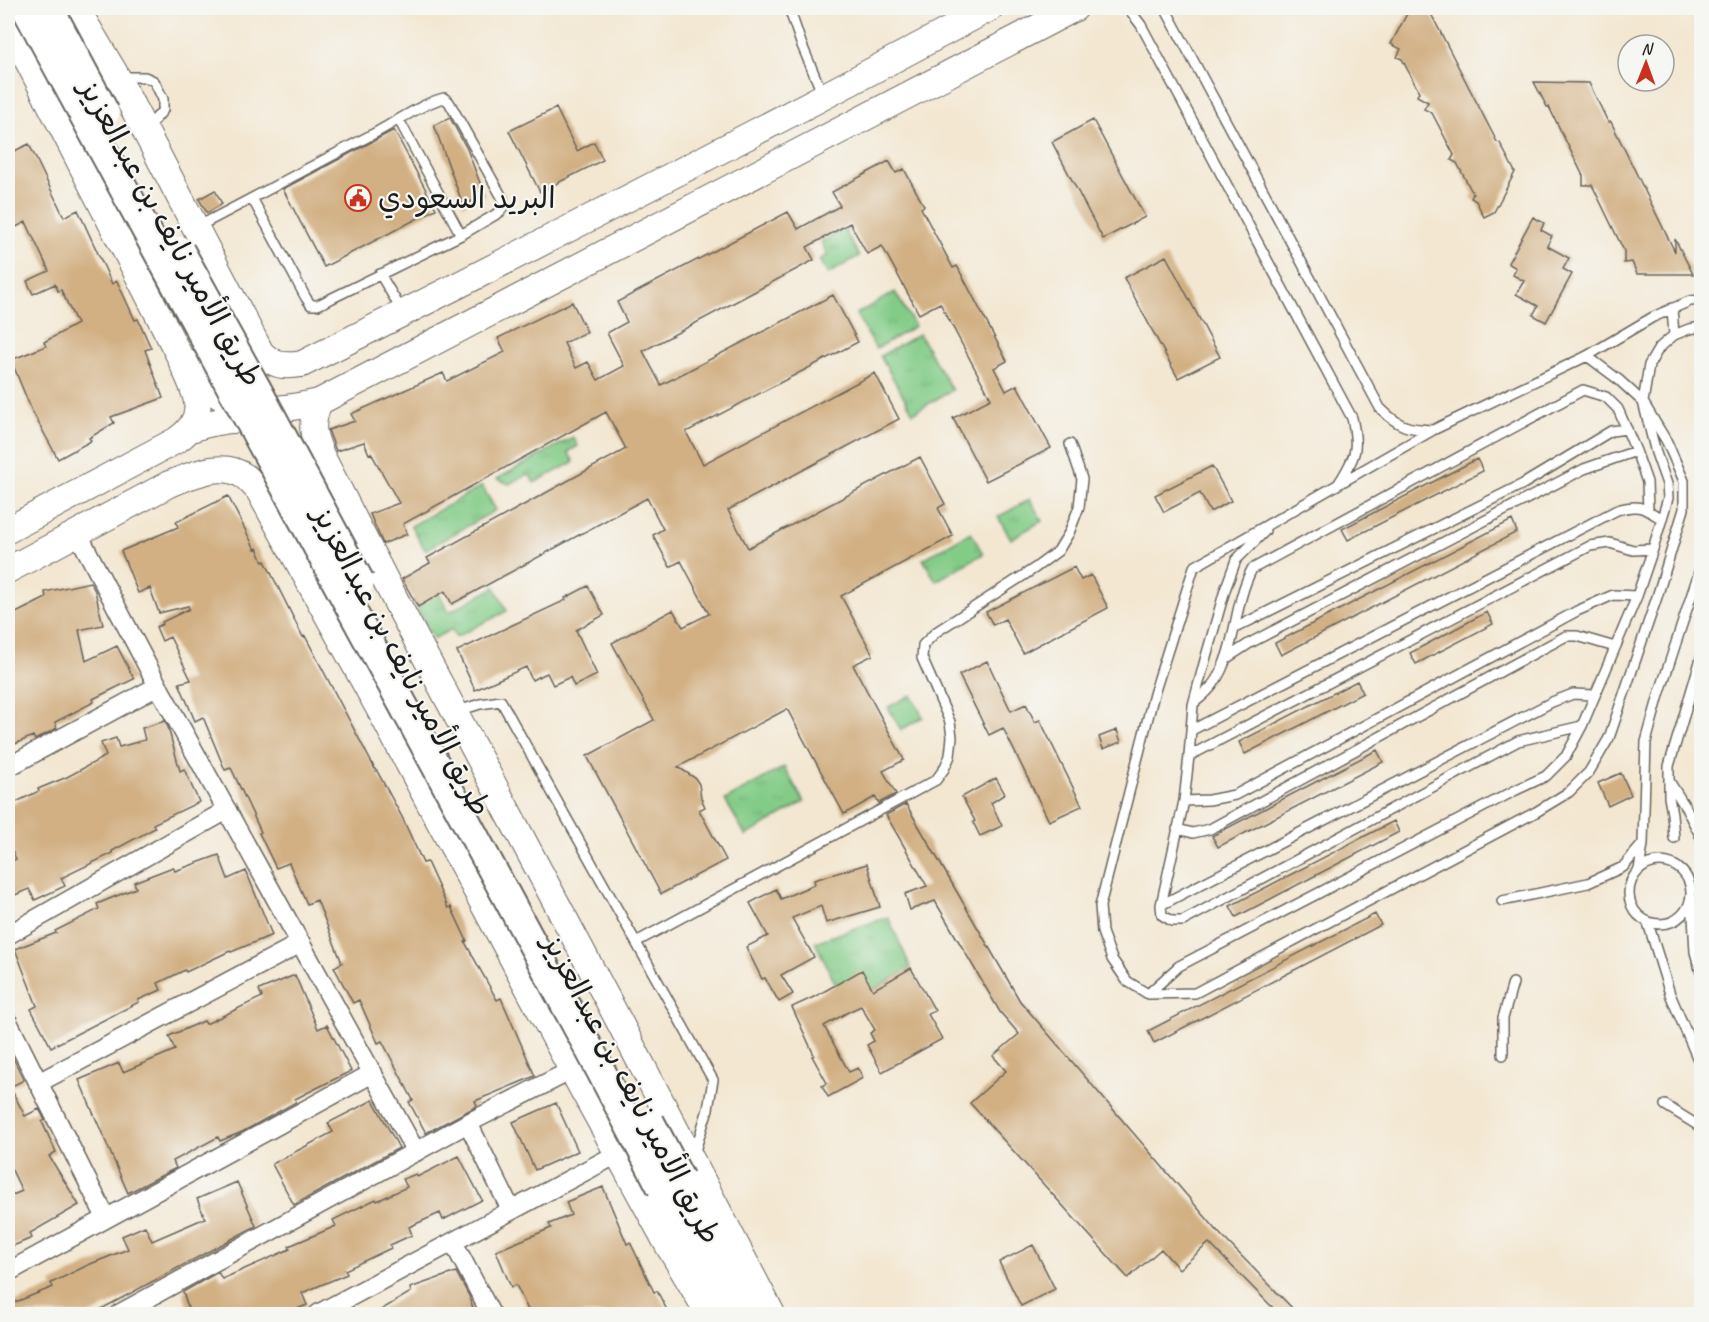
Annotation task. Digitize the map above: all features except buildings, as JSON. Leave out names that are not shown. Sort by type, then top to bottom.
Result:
[{"type":"main road","name":"طريق الأمير نايف بن عبدالعزيز","points":[[26,8],[570,1013],[678,1177],[725,1314]]},
{"type":"main road","name":"طريق الأمير نايف بن عبدالعزيز","points":[[49,8],[133,168],[260,395],[678,1177],[754,1314]]},
{"type":"street","points":[[76,8],[117,77],[261,353],[272,363],[288,366],[302,364],[404,313],[824,97],[990,8]]},
{"type":"street","points":[[179,355],[215,393],[231,403],[262,409],[318,402],[1075,8]]},
{"type":"street","points":[[8,22],[179,355],[197,401],[198,411],[191,429]]},
{"type":"street","points":[[143,285],[180,326],[194,332],[204,331],[217,323],[222,310],[213,262]]},
{"type":"street","points":[[318,402],[312,425],[321,455],[455,712],[678,1177],[772,1314]]},
{"type":"street","points":[[8,530],[177,440],[191,429],[213,422],[256,421],[289,430],[308,442],[321,455]]},
{"type":"street","points":[[8,570],[169,484],[214,469],[230,470],[243,475],[258,489],[382,714],[572,1070],[668,1245],[709,1314]]},
{"type":"street","points":[[315,594],[292,529],[295,512],[310,501],[324,498],[334,501],[361,534]]},
{"type":"street","points":[[77,532],[158,686],[416,1152]]},
{"type":"street","points":[[8,767],[158,686]]},
{"type":"street","points":[[8,934],[227,810]]},
{"type":"street","points":[[38,1083],[301,942]]},
{"type":"street","points":[[8,1022],[106,1218]]},
{"type":"street","points":[[119,1314],[468,1123],[572,1070]]},
{"type":"street","points":[[8,1272],[373,1073]]},
{"type":"street","points":[[468,1123],[511,1210]]},
{"type":"street","points":[[318,1314],[619,1153]]},
{"type":"street","points":[[453,1242],[491,1314]]},
{"type":"lane","points":[[789,8],[824,97]]},
{"type":"lane","points":[[1128,8],[1141,25],[1352,418],[1357,439],[1354,456],[1339,484]]},
{"type":"lane","points":[[1165,8],[1380,408],[1393,421],[1412,429],[1433,430]]},
{"type":"lane","points":[[195,229],[252,198],[436,100],[444,98],[450,102],[503,199],[500,212],[461,235],[318,305],[311,304],[306,298],[252,198]]},
{"type":"lane","points":[[399,120],[461,235]]},
{"type":"lane","points":[[380,274],[404,313]]},
{"type":"lane","points":[[1587,356],[1643,402],[1667,442],[1684,481],[1684,509],[1657,597],[1609,738],[1589,772],[1569,792],[1536,812],[1195,993],[1148,994],[1127,981],[1112,959],[1102,932],[1100,906],[1154,694],[1194,567],[1433,430],[1587,356],[1653,317],[1690,301],[1701,300]]},
{"type":"lane","points":[[1672,308],[1674,335]]},
{"type":"lane","points":[[1148,994],[1179,966],[1546,776],[1566,756],[1582,726],[1637,596],[1668,498],[1667,484],[1656,453],[1643,402],[1649,365],[1659,348],[1674,335],[1689,328],[1701,327]]},
{"type":"lane","points":[[1193,705],[1214,684],[1227,658],[1245,583],[1252,569],[1583,390],[1606,396],[1618,409],[1647,482],[1648,511]]},
{"type":"lane","points":[[1235,628],[1523,484],[1611,431],[1627,429]]},
{"type":"lane","points":[[636,942],[936,780],[950,756],[952,737],[950,722],[922,658],[923,645],[936,632],[1058,551],[1070,533],[1079,507],[1082,479],[1070,444]]},
{"type":"lane","points":[[1227,658],[1250,643],[1584,469],[1636,451]]},
{"type":"lane","points":[[1192,730],[1617,510],[1635,506],[1662,519]]},
{"type":"lane","points":[[1273,523],[1236,560],[1225,590],[1193,705],[1184,801],[1161,904],[1162,915],[1172,921],[1183,921],[1518,741],[1582,726]]},
{"type":"lane","points":[[1189,756],[1590,546],[1610,543],[1633,550],[1653,549]]},
{"type":"lane","points":[[1692,898],[1683,915],[1667,924],[1648,923],[1642,920],[1630,905],[1629,886],[1639,870],[1643,844],[1646,742],[1701,563]]},
{"type":"lane","points":[[1184,801],[1209,800],[1234,795],[1577,611],[1613,595],[1637,596]]},
{"type":"lane","points":[[1177,830],[1193,833],[1210,829],[1566,636],[1577,636],[1615,647]]},
{"type":"lane","points":[[1674,838],[1668,781],[1669,766],[1701,655]]},
{"type":"lane","points":[[1161,904],[1552,702],[1573,694],[1594,695]]},
{"type":"lane","points":[[455,712],[480,704],[501,701],[713,1080],[708,1109],[678,1177]]},
{"type":"lane","points":[[1668,781],[1686,808],[1701,839]]},
{"type":"lane","points":[[1502,901],[1588,883],[1623,867],[1643,844]]},
{"type":"lane","points":[[1639,870],[1657,862],[1676,866],[1685,874],[1691,885],[1695,952],[1701,976]]},
{"type":"lane","points":[[1648,923],[1670,994],[1701,1069]]},
{"type":"lane","points":[[1503,1055],[1503,1018],[1513,983]]},
{"type":"lane","points":[[1665,1105],[1701,1128]]},
{"type":"green space","points":[[844,229],[859,256],[828,274],[819,260],[828,255],[821,242]]},
{"type":"green space","points":[[895,292],[915,326],[876,349],[856,314]]},
{"type":"green space","points":[[919,334],[952,390],[913,413],[880,356]]},
{"type":"green space","points":[[573,437],[578,446],[568,452],[574,462],[534,483],[529,474],[509,484],[497,479]]},
{"type":"green space","points":[[482,486],[496,510],[425,550],[411,526]]},
{"type":"green space","points":[[1030,499],[1042,521],[1011,539],[998,517]]},
{"type":"green space","points":[[971,532],[983,554],[936,581],[923,559]]},
{"type":"green space","points":[[495,587],[507,611],[456,637],[452,629],[433,639],[413,600],[436,588],[449,612]]},
{"type":"green space","points":[[911,695],[923,717],[901,730],[888,707]]},
{"type":"green space","points":[[784,767],[804,802],[746,836],[725,800]]},
{"type":"green space","points":[[888,917],[911,968],[872,990],[836,985],[815,942]]},
{"type":"place","name":"البريد السعودي","points":[[358,198]]}]
